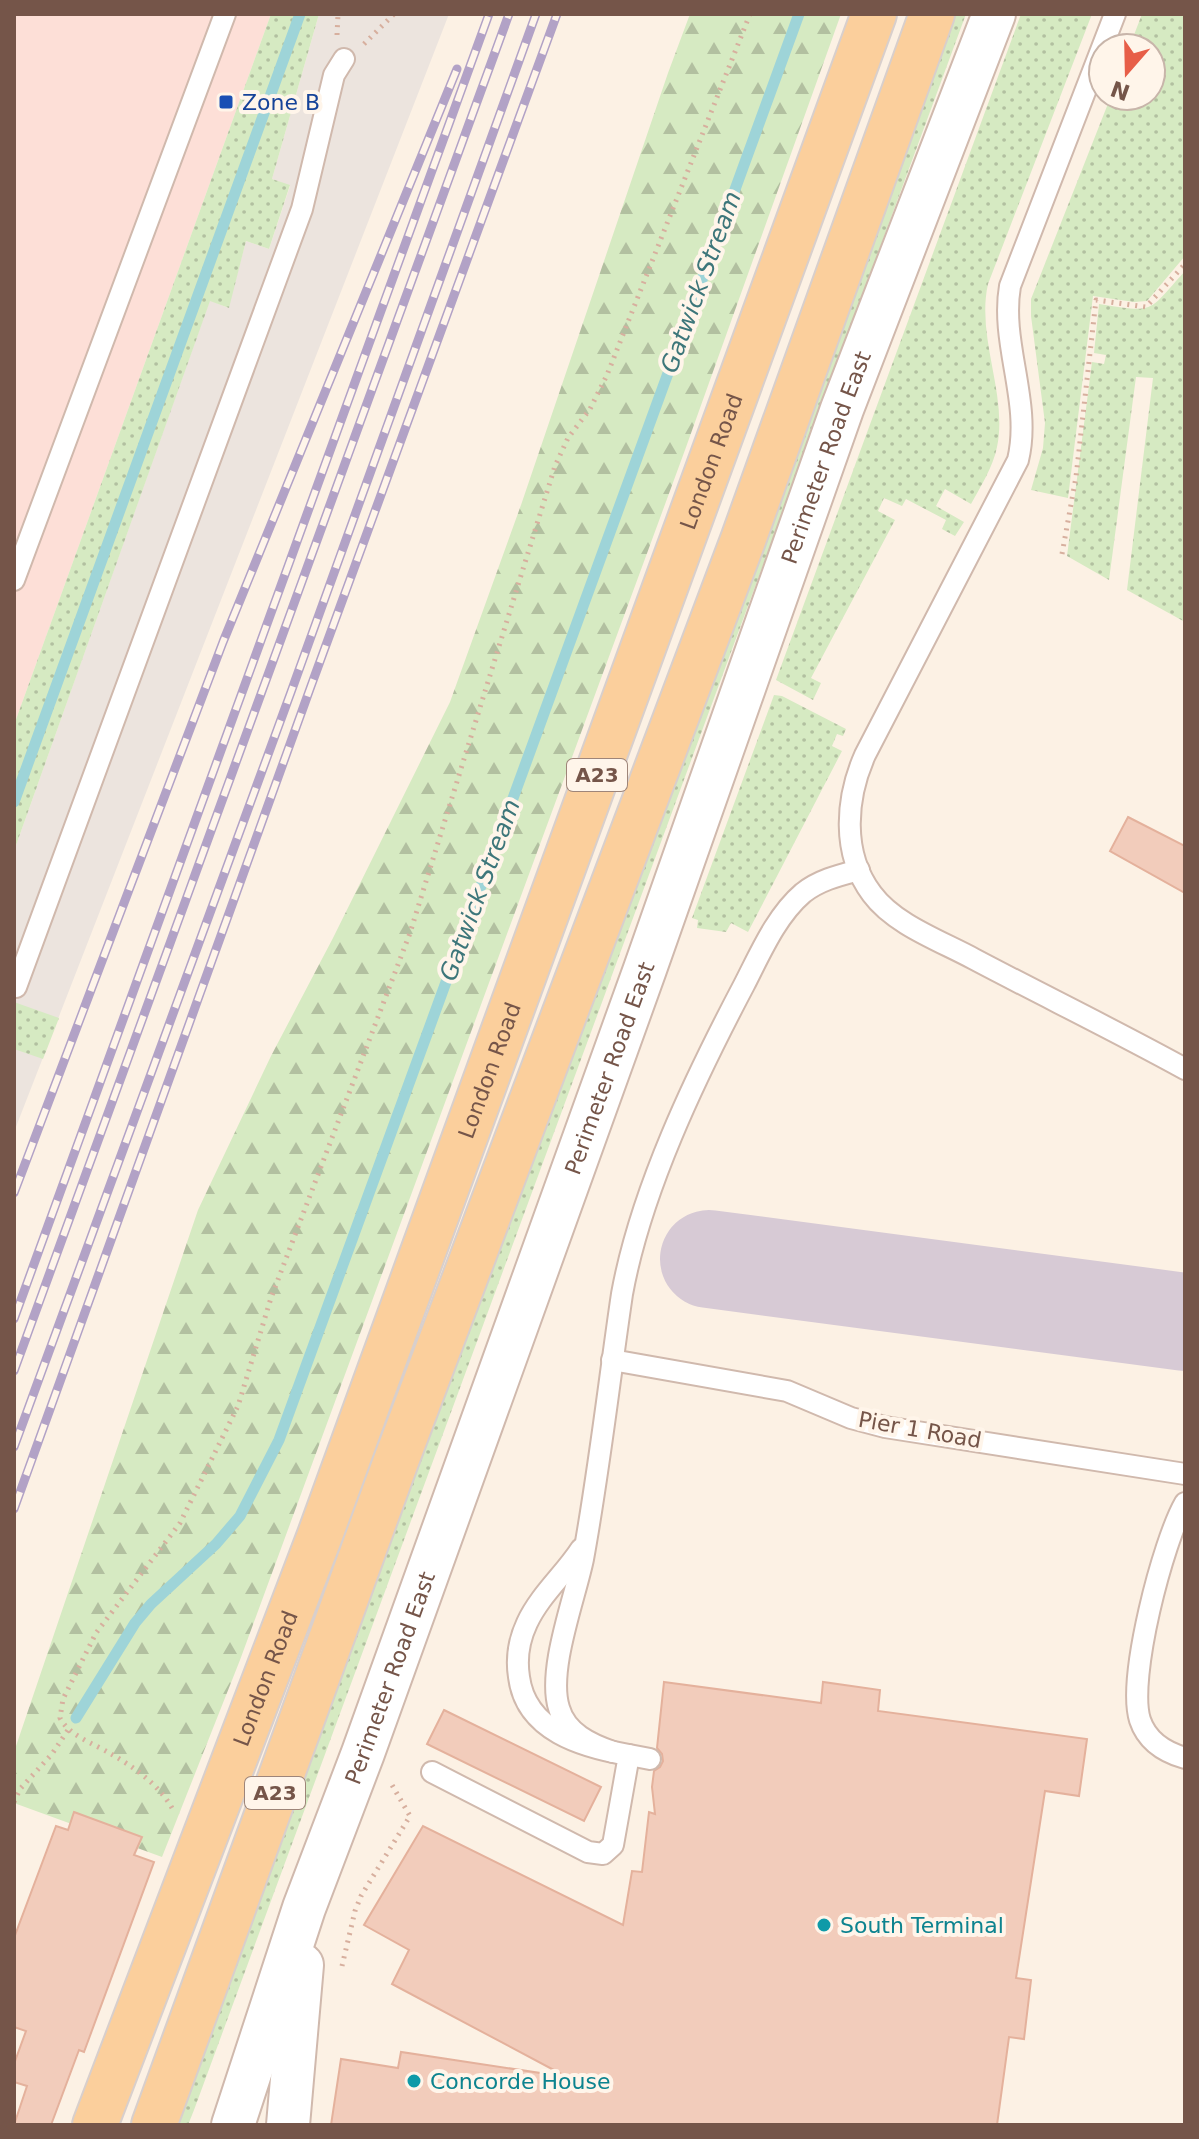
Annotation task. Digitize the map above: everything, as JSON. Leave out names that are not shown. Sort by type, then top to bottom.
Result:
[{"type":"main road","name":"London Road","points":[[95,2125],[320,1535],[874,14]]},
{"type":"main road","name":"A23","points":[[154,2125],[396,1461],[743,540],[932,14]]},
{"type":"street","name":"Perimeter Road East","points":[[233,2125],[304,1908],[363,1753],[640,983],[842,409],[994,14]]},
{"type":"street","points":[[288,2125],[304,1908]]},
{"type":"lane","points":[[14,580],[225,14]]},
{"type":"lane","points":[[1115,14],[1010,286],[1009,324],[1022,432],[1018,460],[858,772],[849,820],[859,870],[877,900],[912,926],[1185,1069]]},
{"type":"lane","points":[[16,987],[21,951],[302,209],[334,75],[344,59]]},
{"type":"lane","points":[[631,1755],[593,1744],[574,1731],[558,1705],[558,1669],[586,1538],[624,1280],[639,1226],[707,1056],[765,946],[789,908],[805,892],[818,884],[859,870]]},
{"type":"lane","name":"Pier 1 Road","points":[[612,1360],[787,1391],[851,1418],[885,1427],[1185,1474]]},
{"type":"lane","points":[[1185,1503],[1154,1590],[1138,1704],[1141,1721],[1151,1739],[1167,1751],[1185,1758]]},
{"type":"lane","points":[[586,1538],[527,1623],[520,1644],[518,1671],[524,1699],[542,1724],[559,1734],[631,1755]]},
{"type":"lane","points":[[432,1772],[577,1846],[603,1854],[616,1838],[631,1755]]},
{"type":"path","points":[[344,59],[375,35],[394,14]]},
{"type":"path","points":[[173,1813],[165,1797],[150,1781],[115,1756],[68,1730],[60,1718],[63,1699],[106,1619],[180,1523],[229,1429],[271,1298],[410,933],[555,466],[568,438],[590,409],[607,375],[750,14]]},
{"type":"path","points":[[1062,554],[1076,477],[1096,300],[1146,307],[1185,264]]},
{"type":"path","points":[[14,1802],[20,1789],[52,1754],[68,1730]]},
{"type":"shaded area","points":[[14,14],[271,14],[14,725]]},
{"type":"shaded area","points":[[319,14],[449,14],[14,1132],[14,851],[210,300],[228,308],[246,241],[269,249],[290,186],[272,179]]},
{"type":"green space","points":[[271,14],[319,14],[272,179],[290,185],[269,249],[246,241],[229,308],[210,301],[14,851],[14,725]]},
{"type":"green space","points":[[690,14],[841,14],[685,450],[240,1660],[162,1857],[14,1803],[14,1752],[198,1210],[271,1056],[450,702]]},
{"type":"green space","points":[[945,14],[966,14],[194,2110],[188,2125],[174,2125],[291,1813]]},
{"type":"green space","points":[[1021,14],[1092,14],[988,284],[986,325],[999,407],[995,454],[971,504],[945,489],[936,506],[964,522],[955,536],[942,529],[946,520],[906,499],[902,506],[884,498],[878,511],[895,520],[811,678],[821,683],[813,700],[776,680]]},
{"type":"green space","points":[[1142,14],[1185,14],[1185,256],[1147,301],[1093,296],[1068,498],[1031,490],[1043,448],[1045,423],[1031,299],[1105,112],[1167,112],[1167,32],[1135,32]]},
{"type":"green space","points":[[1185,271],[1185,622],[1127,590],[1153,378],[1136,377],[1109,580],[1067,556],[1092,362],[1104,364],[1106,355],[1094,353],[1099,304],[1131,309],[1149,307]]},
{"type":"green space","points":[[774,695],[782,696],[846,729],[843,736],[837,734],[832,746],[842,751],[748,932],[731,923],[726,932],[697,928],[698,920],[692,918]]},
{"type":"green space","points":[[14,1002],[59,1018],[43,1059],[14,1049]]},
{"type":"building","points":[[1128,817],[1185,846],[1185,893],[1110,851]]},
{"type":"building","name":"South Terminal","points":[[664,1682],[821,1703],[823,1682],[880,1690],[878,1711],[1087,1739],[1079,1796],[1045,1791],[1016,1978],[1031,1980],[1024,2039],[1009,2037],[997,2125],[331,2125],[341,2059],[398,2068],[401,2052],[567,2077],[392,1984],[409,1950],[364,1925],[423,1826],[623,1925],[632,1871],[642,1872],[649,1812],[655,1814],[652,1787],[654,1771],[663,1761],[657,1748]]},
{"type":"building","points":[[444,1710],[601,1787],[584,1821],[427,1744]]},
{"type":"building","points":[[74,1812],[142,1837],[134,1855],[154,1862],[84,2052],[79,2050],[51,2125],[14,2125],[27,2086],[14,2082],[14,2064],[26,2031],[14,2027],[14,1938],[56,1826],[68,1830]]},
{"type":"waterway","points":[[14,802],[300,14]]},
{"type":"waterway","name":"Gatwick Stream","points":[[76,1718],[135,1623],[151,1604],[216,1544],[240,1516],[279,1440],[799,14]]},
{"type":"taxiway","points":[[709,1259],[1185,1322]]},
{"type":"railway","points":[[14,1319],[489,14]]},
{"type":"railway","points":[[14,1371],[509,14]]},
{"type":"railway","points":[[14,1447],[536,14]]},
{"type":"railway","points":[[14,1509],[557,14]]},
{"type":"railway","points":[[14,1193],[223,642],[457,69]]},
{"type":"place","name":"Zone B","points":[[226,102]]},
{"type":"place","name":"South Terminal","points":[[824,1925]]},
{"type":"place","name":"Concorde House","points":[[414,2081]]}]
